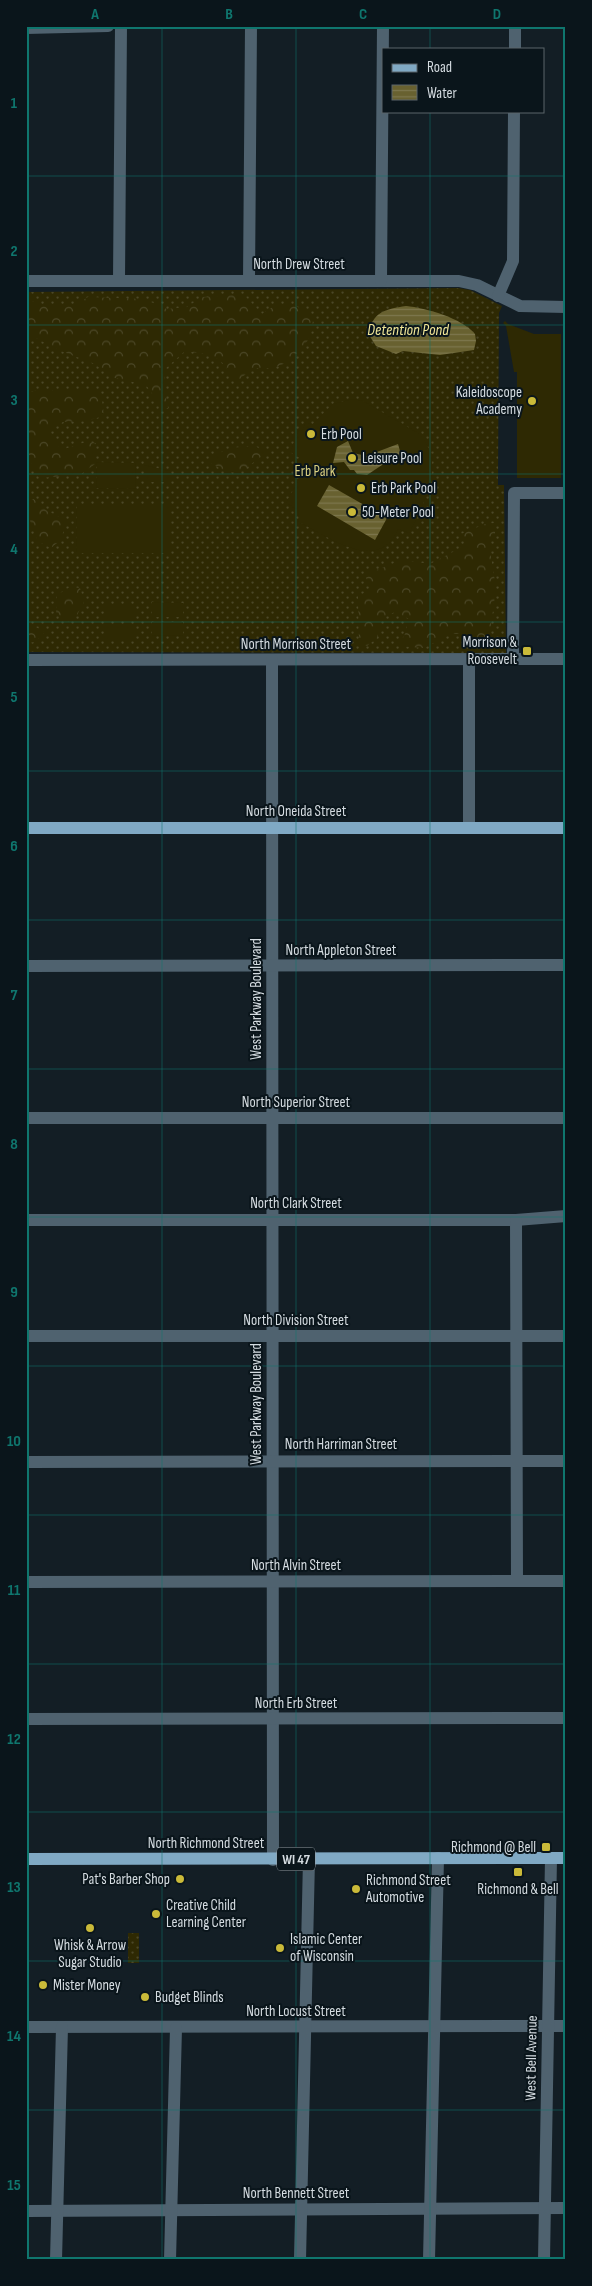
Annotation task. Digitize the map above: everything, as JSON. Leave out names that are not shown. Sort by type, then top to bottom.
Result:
[{"type":"main road","name":"North Oneida Street","points":[[26,828],[566,828]]},
{"type":"main road","name":"North Richmond Street","points":[[26,1859],[566,1858]]},
{"type":"street","points":[[26,28],[108,26]]},
{"type":"street","points":[[119,280],[121,26]]},
{"type":"street","points":[[249,280],[251,26]]},
{"type":"street","points":[[383,26],[383,48]]},
{"type":"street","points":[[514,48],[515,26]]},
{"type":"street","points":[[381,281],[382,112]]},
{"type":"street","points":[[498,296],[513,261],[514,112]]},
{"type":"street","name":"North Drew Street","points":[[26,282],[119,280],[459,281],[477,285],[520,306],[566,308]]},
{"type":"street","points":[[513,659],[514,493],[566,493]]},
{"type":"street","name":"North Morrison Street","points":[[26,660],[566,659]]},
{"type":"street","name":"West Parkway Boulevard","points":[[272,660],[274,1860]]},
{"type":"street","points":[[469,660],[469,828]]},
{"type":"street","name":"North Appleton Street","points":[[26,966],[566,966]]},
{"type":"street","name":"North Superior Street","points":[[26,1118],[566,1118]]},
{"type":"street","name":"North Clark Street","points":[[26,1220],[516,1220],[566,1216]]},
{"type":"street","points":[[516,1220],[517,1582]]},
{"type":"street","name":"North Division Street","points":[[26,1336],[566,1336]]},
{"type":"street","name":"North Harriman Street","points":[[26,1462],[272,1460],[566,1461]]},
{"type":"street","name":"North Alvin Street","points":[[26,1582],[566,1581]]},
{"type":"street","name":"North Erb Street","points":[[26,1719],[566,1718]]},
{"type":"street","points":[[429,2260],[438,1858]]},
{"type":"street","name":"West Bell Avenue","points":[[544,2260],[551,1858]]},
{"type":"street","points":[[300,2260],[309,1859]]},
{"type":"street","name":"North Locust Street","points":[[26,2027],[306,2028],[566,2026]]},
{"type":"street","points":[[56,2260],[62,2027]]},
{"type":"street","points":[[170,2260],[176,2028]]},
{"type":"street","name":"North Bennett Street","points":[[26,2211],[566,2208]]},
{"type":"green space","name":"Erb Park","points":[[458,288],[470,290],[502,306],[499,313],[498,485],[504,485],[506,653],[26,652],[26,292]]},
{"type":"green space","points":[[245,296],[262,314],[282,304],[293,305],[306,311],[313,316],[309,338],[291,359],[282,365],[272,368],[253,368],[240,379],[231,381],[225,366],[214,357],[184,352],[165,369],[164,385],[168,408],[162,408],[146,385],[111,377],[95,364],[61,351],[26,333],[26,299],[47,306],[76,304],[88,297],[144,299],[167,309],[187,307],[202,297]]},
{"type":"green space","points":[[505,321],[508,324],[534,334],[561,334],[561,478],[517,478],[517,372],[514,372],[506,326],[503,323]]},
{"type":"green space","points":[[39,389],[95,391],[102,400],[104,416],[86,421],[63,422],[49,431],[61,450],[86,442],[96,443],[95,464],[80,475],[39,478],[35,466],[26,460],[26,394]]},
{"type":"green space","name":"Erb Park Pool","points":[[353,399],[363,401],[418,433],[427,444],[431,456],[430,483],[421,509],[409,533],[398,529],[390,543],[379,549],[366,551],[338,543],[299,522],[298,510],[286,503],[302,474],[298,471],[297,463],[300,458],[290,452],[299,430],[302,431],[306,422],[312,425],[333,404]]},
{"type":"green space","points":[[255,446],[267,453],[240,471],[227,471],[209,462],[224,451]]},
{"type":"green space","points":[[97,462],[136,463],[135,489],[96,488]]},
{"type":"green space","points":[[144,465],[170,471],[170,482],[144,482]]},
{"type":"green space","points":[[34,499],[46,510],[65,520],[62,539],[51,548],[37,541],[26,507],[26,502]]},
{"type":"green space","points":[[77,505],[169,505],[169,553],[76,553]]},
{"type":"green space","points":[[495,523],[495,534],[489,544],[496,588],[489,640],[478,643],[469,634],[451,634],[424,648],[398,646],[405,634],[409,619],[395,612],[382,618],[377,638],[367,646],[359,643],[358,596],[370,590],[363,568],[374,571],[402,560],[430,564],[466,545],[461,534],[485,524]]},
{"type":"green space","points":[[70,587],[80,588],[84,602],[77,615],[68,622],[56,613],[57,595]]},
{"type":"green space","points":[[152,602],[183,603],[183,617],[152,617]]},
{"type":"green space","points":[[105,604],[136,604],[136,619],[105,619]]},
{"type":"green space","points":[[26,622],[45,632],[35,642],[26,643]]},
{"type":"green space","points":[[152,622],[183,622],[183,635],[152,636]]},
{"type":"green space","points":[[105,624],[136,624],[136,639],[105,639]]},
{"type":"green space","points":[[128,1933],[139,1933],[139,1963],[128,1963]]},
{"type":"water","name":"Detention Pond","points":[[406,306],[433,312],[462,323],[475,334],[474,350],[440,355],[403,351],[396,354],[376,346],[369,335],[370,327],[376,317],[386,310]]},
{"type":"water","name":"Leisure Pool","points":[[348,441],[353,453],[367,456],[373,461],[376,459],[374,453],[398,444],[402,458],[382,465],[367,475],[357,474],[354,470],[350,470],[344,462],[333,463],[337,447]]},
{"type":"water","name":"50-Meter Pool","points":[[329,485],[387,518],[375,540],[317,506]]},
{"type":"place","name":"Kaleidoscope Academy","points":[[532,401]]},
{"type":"place","name":"Erb Pool","points":[[311,434]]},
{"type":"place","name":"Leisure Pool","points":[[352,458]]},
{"type":"place","name":"Erb Park Pool","points":[[361,488]]},
{"type":"place","name":"50-Meter Pool","points":[[352,512]]},
{"type":"place","name":"Morrison & Roosevelt","points":[[527,651]]},
{"type":"place","name":"Richmond @ Bell","points":[[546,1847]]},
{"type":"place","name":"Richmond & Bell","points":[[518,1872]]},
{"type":"place","name":"Pat's Barber Shop","points":[[180,1879]]},
{"type":"place","name":"Richmond Street Automotive","points":[[356,1889]]},
{"type":"place","name":"Creative Child Learning Center","points":[[156,1914]]},
{"type":"place","name":"Whisk & Arrow Sugar Studio","points":[[90,1928]]},
{"type":"place","name":"Islamic Center of Wisconsin","points":[[280,1948]]},
{"type":"place","name":"Mister Money","points":[[43,1985]]},
{"type":"place","name":"Budget Blinds","points":[[145,1997]]}]
